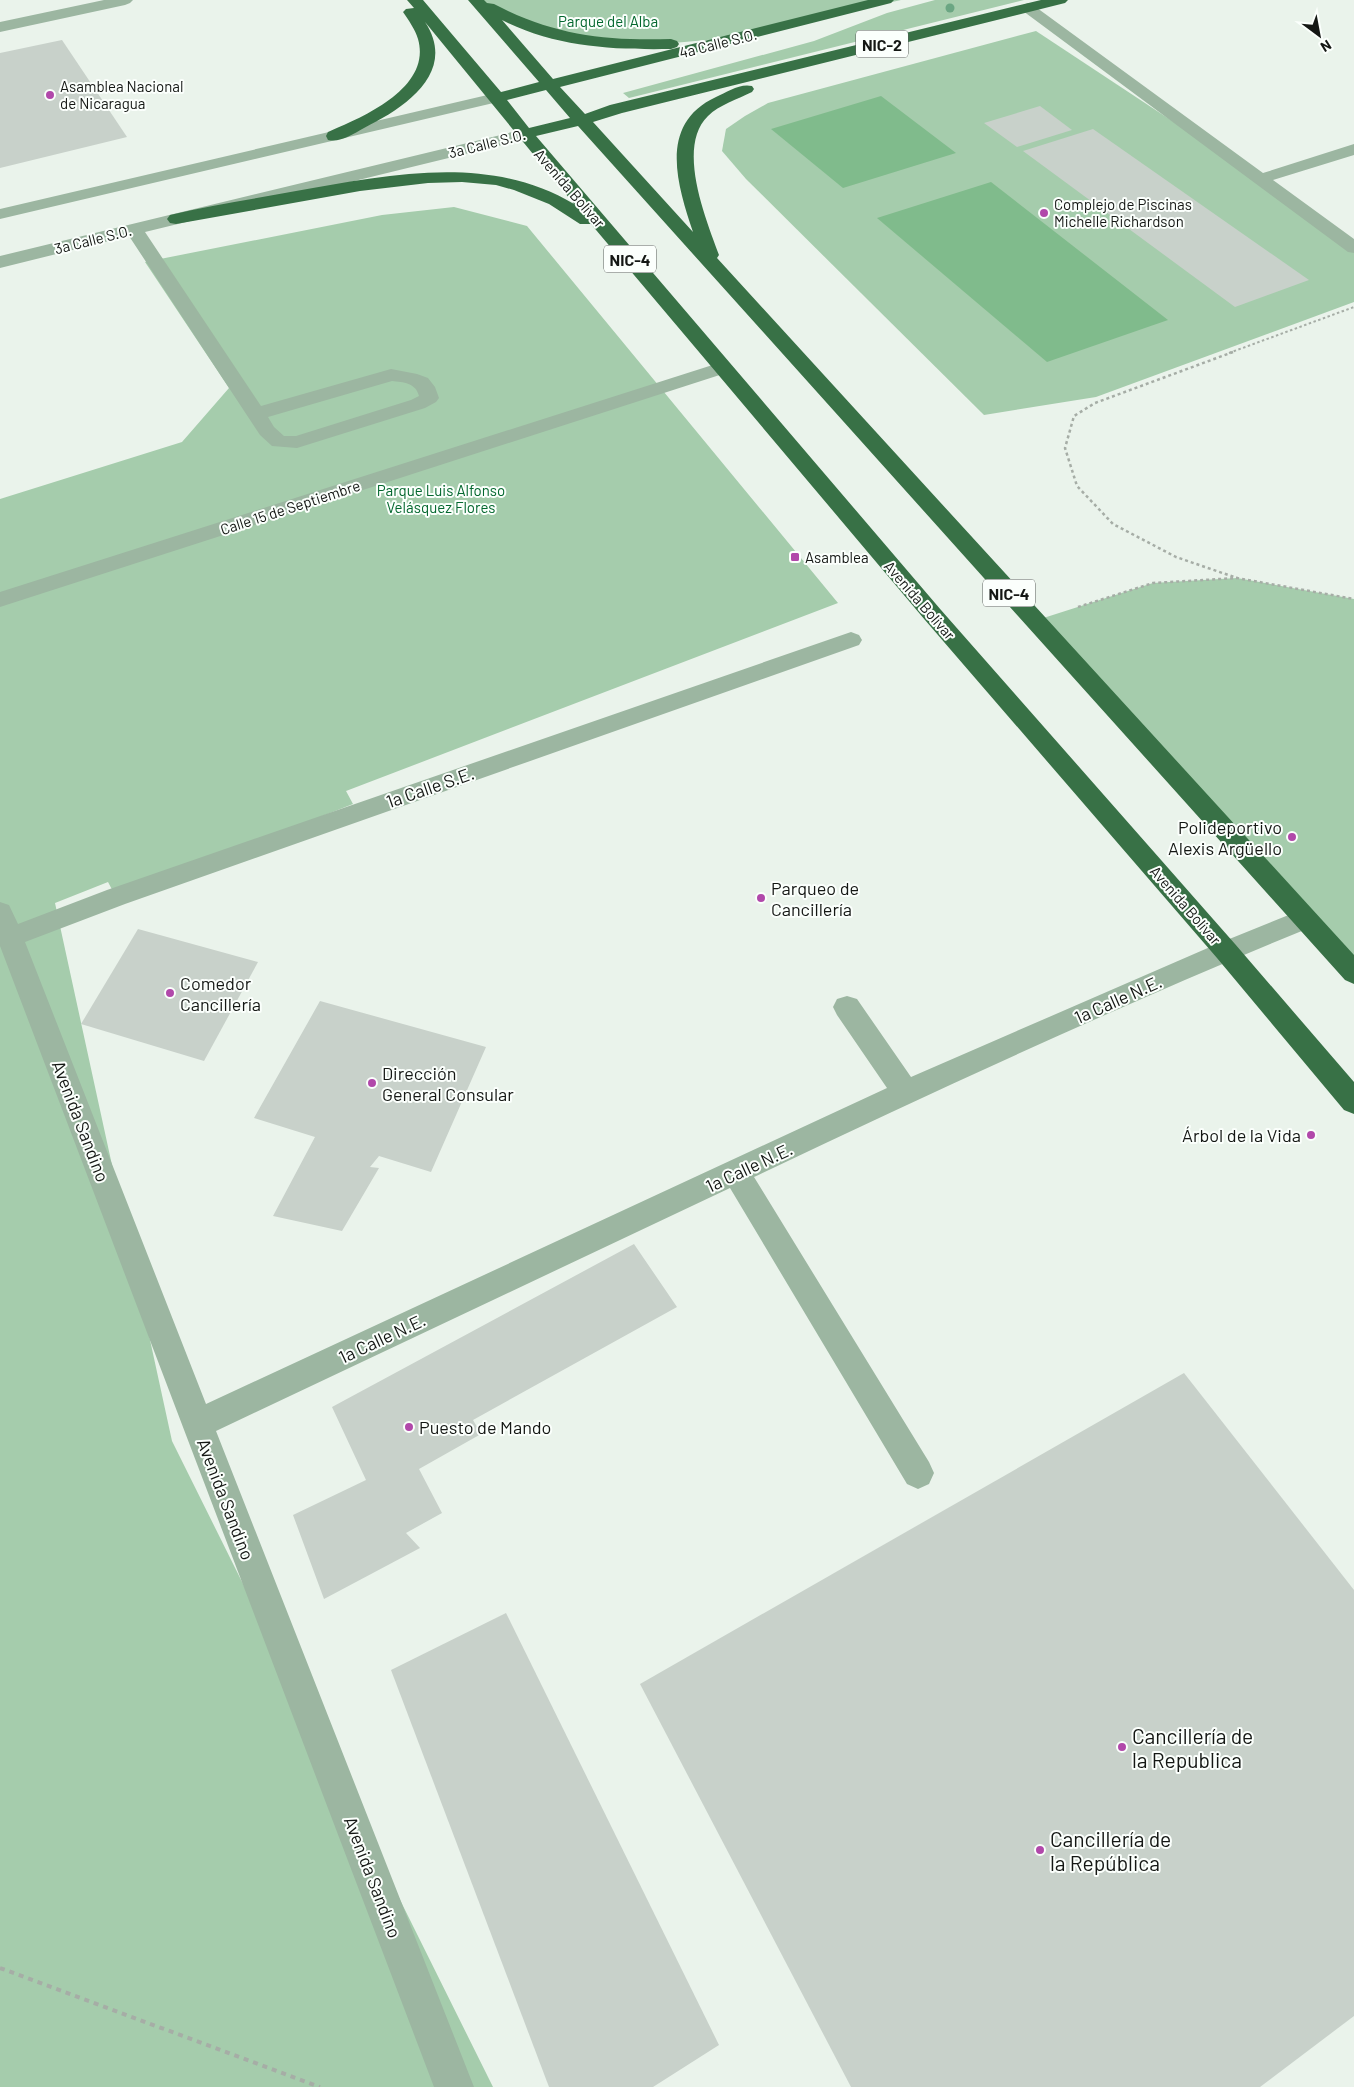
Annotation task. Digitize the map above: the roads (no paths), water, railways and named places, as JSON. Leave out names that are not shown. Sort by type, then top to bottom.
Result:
[{"type":"highway","points":[[334,136],[370,119],[396,101],[413,87],[426,69],[428,61],[427,42],[423,31],[404,0]]},
{"type":"highway","name":"Avenida Bolívar","points":[[415,0],[524,134],[722,368],[927,608],[1226,950],[1354,1102]]},
{"type":"highway","points":[[476,0],[520,24],[538,31],[580,41],[616,44],[662,44],[740,38]]},
{"type":"highway","name":"NIC-4","points":[[476,0],[550,85],[1354,973]]},
{"type":"highway","name":"4a Calle S.O.","points":[[550,85],[886,0]]},
{"type":"highway","name":"3a Calle S.O.","points":[[524,134],[582,120],[616,109],[1060,0]]},
{"type":"highway","points":[[714,266],[695,209],[686,167],[685,144],[690,128],[702,112],[793,66]]},
{"type":"highway","name":"NIC-2","points":[[496,98],[550,85]]},
{"type":"highway","points":[[176,219],[382,183],[444,177],[483,178],[511,183],[542,194],[577,212],[617,243]]},
{"type":"street","points":[[0,27],[125,0]]},
{"type":"street","points":[[1028,8],[1354,248]]},
{"type":"street","points":[[0,214],[496,98]]},
{"type":"street","name":"3a Calle S.O.","points":[[0,262],[524,134]]},
{"type":"street","points":[[1260,179],[1354,150]]},
{"type":"street","points":[[134,229],[256,414],[268,431],[279,442],[288,443],[418,404],[429,398],[428,392],[419,380],[391,375],[256,414]]},
{"type":"street","name":"Calle 15 de Septiembre","points":[[0,600],[722,368]]},
{"type":"street","name":"1a Calle S.E.","points":[[5,924],[116,897],[851,640]]},
{"type":"street","name":"1a Calle N.E.","points":[[197,1424],[906,1092],[1226,950],[1305,919]]},
{"type":"street","name":"Avenida Sandino","points":[[5,924],[454,2087]]},
{"type":"street","points":[[847,1007],[906,1092]]},
{"type":"street","points":[[736,1173],[918,1473]]},
{"type":"place","name":"Asamblea Nacional de Nicaragua","points":[[50,95]]},
{"type":"place","name":"Complejo de Piscinas Michelle Richardson","points":[[1044,213]]},
{"type":"place","name":"Asamblea","points":[[795,557]]},
{"type":"place","name":"Polideportivo Alexis Argüello","points":[[1292,837]]},
{"type":"place","name":"Parqueo de Cancillería","points":[[761,898]]},
{"type":"place","name":"Comedor Cancillería","points":[[170,993]]},
{"type":"place","name":"Dirección General Consular","points":[[372,1083]]},
{"type":"place","name":"Árbol de la Vida","points":[[1311,1135]]},
{"type":"place","name":"Puesto de Mando","points":[[409,1427]]},
{"type":"place","name":"Cancillería de la Republica","points":[[1122,1747]]},
{"type":"place","name":"Cancillería de la República","points":[[1040,1850]]},
{"type":"park label","name":"Parque del Alba","points":[[608,21]]},
{"type":"park label","name":"Parque Luis Alfonso Velásquez Flores","points":[[441,498]]}]
